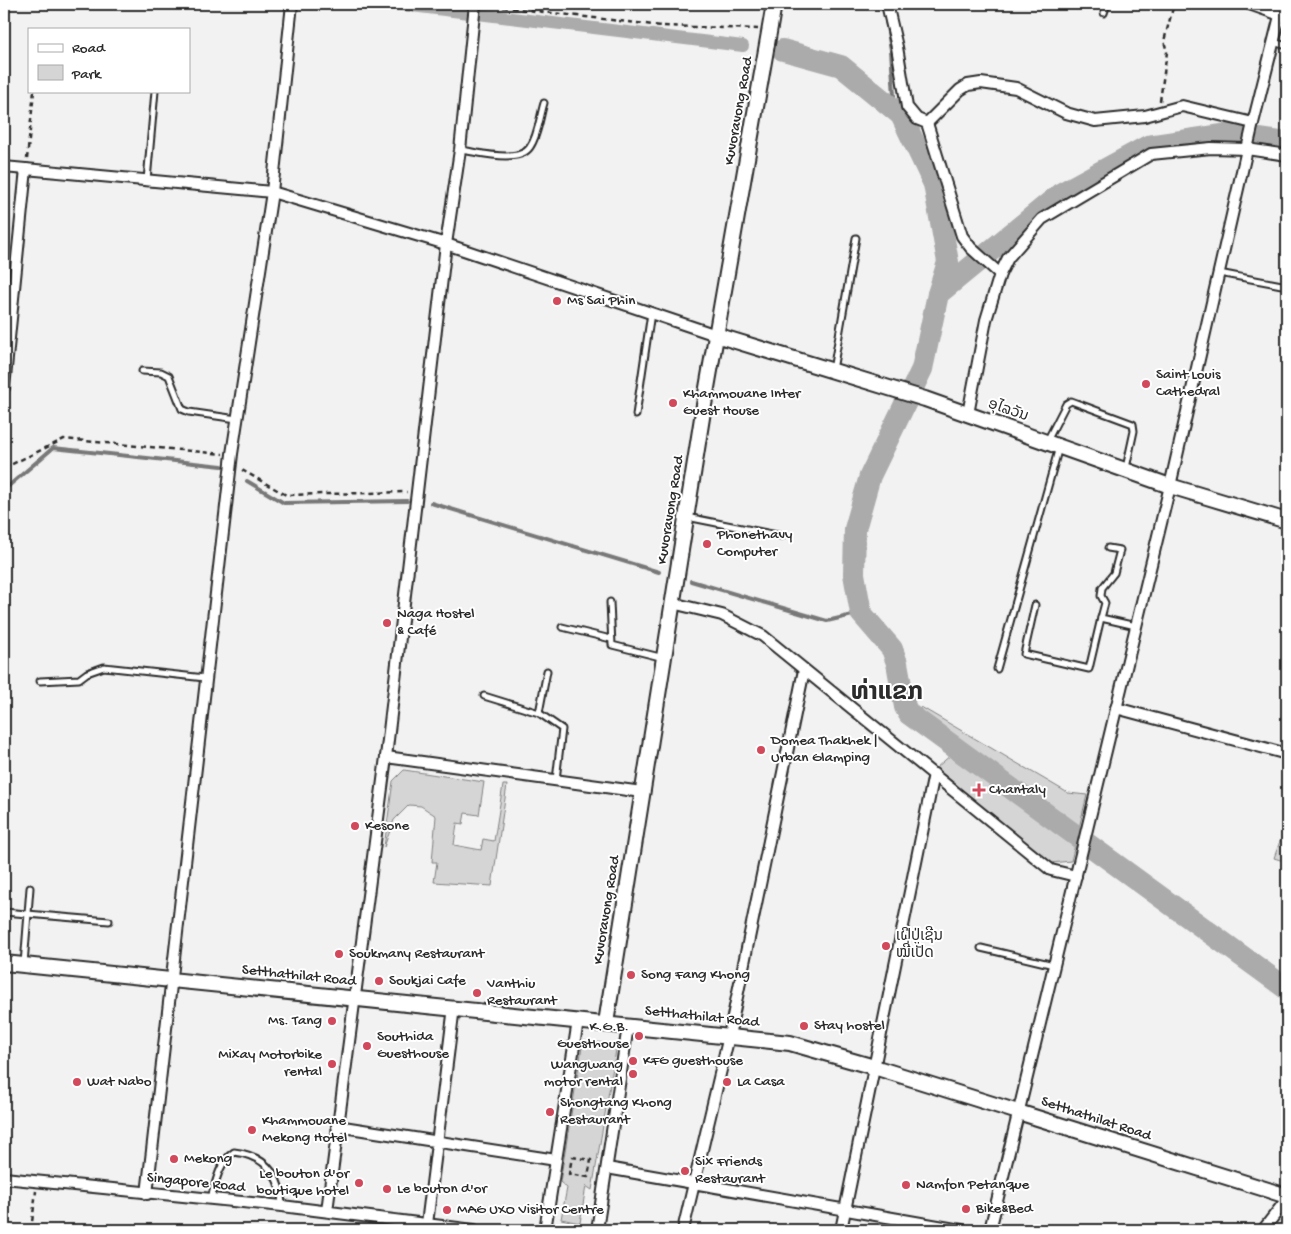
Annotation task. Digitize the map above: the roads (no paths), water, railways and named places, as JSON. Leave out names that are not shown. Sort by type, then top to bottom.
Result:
[{"type":"street","points":[[147,1194],[205,678],[237,418],[272,192],[292,4]]},
{"type":"street","name":"Kuvoravong Road","points":[[606,1023],[716,335],[774,4]]},
{"type":"street","points":[[887,4],[901,64],[907,107],[917,119],[927,123]]},
{"type":"street","points":[[1249,4],[1280,15]]},
{"type":"street","points":[[990,1230],[1170,486],[1253,123],[1283,4]]},
{"type":"street","points":[[327,1211],[386,758],[446,244],[460,150],[475,8]]},
{"type":"street","points":[[927,123],[960,90],[968,85],[981,83],[1016,88],[1066,113],[1095,121],[1145,116],[1182,106],[1253,123]]},
{"type":"street","points":[[927,123],[962,236],[970,248],[1000,274]]},
{"type":"street","points":[[968,414],[986,320],[1000,274],[1013,252],[1046,216],[1151,154],[1211,148],[1247,149],[1287,155]]},
{"type":"street","points":[[4,167],[272,192],[446,244],[716,335]]},
{"type":"street","points":[[4,388],[26,169]]},
{"type":"street","name":"ອຸໄລວັນ","points":[[716,335],[925,399],[1170,486],[1287,521]]},
{"type":"street","points":[[672,603],[722,615],[764,636],[1051,870],[1077,871]]},
{"type":"street","points":[[683,1230],[729,1036],[804,670]]},
{"type":"street","points":[[1116,708],[1287,754]]},
{"type":"street","points":[[386,758],[642,792]]},
{"type":"street","points":[[841,1230],[934,774]]},
{"type":"street","name":"Setthathilat Road","points":[[4,963],[454,1007],[790,1043],[874,1067],[1287,1198]]},
{"type":"street","points":[[427,1224],[454,1007]]},
{"type":"street","points":[[545,1230],[578,1021]]},
{"type":"street","points":[[596,1230],[628,1026]]},
{"type":"street","points":[[337,1126],[556,1160]]},
{"type":"street","points":[[607,1168],[961,1230]]},
{"type":"street","name":"Singapore Road","points":[[4,1178],[147,1194],[282,1206],[474,1230]]},
{"type":"street","points":[[1263,1230],[1287,1198]]},
{"type":"lane","points":[[1104,13],[1107,4]]},
{"type":"lane","points":[[1273,42],[1287,46]]},
{"type":"lane","points":[[147,180],[155,92]]},
{"type":"lane","points":[[460,150],[513,156],[524,154],[531,146],[544,103]]},
{"type":"lane","points":[[832,370],[856,238]]},
{"type":"lane","points":[[1219,273],[1287,286]]},
{"type":"lane","points":[[636,416],[651,313]]},
{"type":"lane","points":[[142,371],[161,372],[169,376],[182,409],[189,412],[237,418]]},
{"type":"lane","points":[[997,669],[1053,444],[1063,411],[1071,401],[1133,424],[1134,431],[1126,469]]},
{"type":"lane","points":[[686,517],[782,536]]},
{"type":"lane","points":[[1035,605],[1024,654],[1089,669],[1105,603],[1101,596],[1102,588],[1114,573],[1120,550],[1108,548]]},
{"type":"lane","points":[[610,602],[612,645],[616,648],[664,658]]},
{"type":"lane","points":[[1101,618],[1136,626]]},
{"type":"lane","points":[[562,627],[611,639]]},
{"type":"lane","points":[[40,681],[80,679],[87,673],[104,666],[205,678]]},
{"type":"lane","points":[[539,713],[546,671]]},
{"type":"lane","points":[[484,696],[539,713],[562,729],[556,781]]},
{"type":"lane","points":[[24,965],[30,888]]},
{"type":"lane","points":[[4,912],[109,921]]},
{"type":"lane","points":[[981,948],[1054,965]]},
{"type":"lane","points":[[210,1200],[226,1157],[234,1152],[250,1156],[272,1170],[282,1189],[282,1206]]},
{"type":"waterway","points":[[395,4],[743,46]]},
{"type":"waterway","points":[[886,21],[891,50],[895,111]]},
{"type":"waterway","points":[[783,50],[841,66],[901,115],[934,184],[948,262],[938,294]]},
{"type":"waterway","points":[[1239,135],[1229,134],[1148,146],[1060,194],[938,294],[922,369],[870,476],[855,529],[854,574],[861,613],[892,649],[897,663],[905,707],[909,714],[1287,989]]},
{"type":"waterway","points":[[1259,139],[1287,143]]},
{"type":"waterway","points":[[4,495],[5,489],[53,448],[222,466]]},
{"type":"waterway","points":[[247,481],[284,503],[407,501]]},
{"type":"waterway","points":[[431,503],[659,572]]},
{"type":"waterway","points":[[691,581],[827,621],[861,613]]},
{"type":"place","name":"Ms Sai Phin","points":[[557,301]]},
{"type":"place","name":"Saint Louis Cathedral","points":[[1146,384]]},
{"type":"place","name":"Khammouane Inter Guest House","points":[[673,403]]},
{"type":"place","name":"Phonethavy Computer","points":[[707,544]]},
{"type":"place","name":"Naga Hostel & Café","points":[[387,623]]},
{"type":"place","name":"Domea Thakhek | Urban Glamping","points":[[761,750]]},
{"type":"place","name":"Chantaly","points":[[979,790]]},
{"type":"place","name":"Kesone","points":[[355,826]]},
{"type":"place","name":"ເຝີປູ່ເຊີນ ໝີ່ເປັດ","points":[[886,946]]},
{"type":"place","name":"Soukmany Restaurant","points":[[339,954]]},
{"type":"place","name":"Song Fang Khong","points":[[631,975]]},
{"type":"place","name":"Soukjai Cafe","points":[[379,981]]},
{"type":"place","name":"Vanthiu Restaurant","points":[[477,993]]},
{"type":"place","name":"Ms. Tang","points":[[332,1021]]},
{"type":"place","name":"Stay hostel","points":[[804,1026]]},
{"type":"place","name":"K.G.B. Guesthouse","points":[[639,1036]]},
{"type":"place","name":"Southida Guesthouse","points":[[367,1046]]},
{"type":"place","name":"KFG guesthouse","points":[[633,1061]]},
{"type":"place","name":"Mixay Motorbike rental","points":[[332,1064]]},
{"type":"place","name":"Wangwang motor rental","points":[[633,1074]]},
{"type":"place","name":"Wat Nabo","points":[[77,1082]]},
{"type":"place","name":"La Casa","points":[[727,1082]]},
{"type":"place","name":"Shongtang Khong Restaurant","points":[[550,1112]]},
{"type":"place","name":"Khammouane Mekong Hotel","points":[[252,1130]]},
{"type":"place","name":"Mekong","points":[[174,1159]]},
{"type":"place","name":"Six Friends Restaurant","points":[[685,1171]]},
{"type":"place","name":"Le bouton d'or boutique hotel","points":[[359,1183]]},
{"type":"place","name":"Namfon Petanque","points":[[906,1185]]},
{"type":"place","name":"Le bouton d'or","points":[[387,1189]]},
{"type":"place","name":"Bike&Bed","points":[[966,1209]]},
{"type":"place","name":"MAG UXO Visitor Centre","points":[[447,1210]]},
{"type":"district","name":"ທ່າແຂກ","points":[[887,694]]}]
